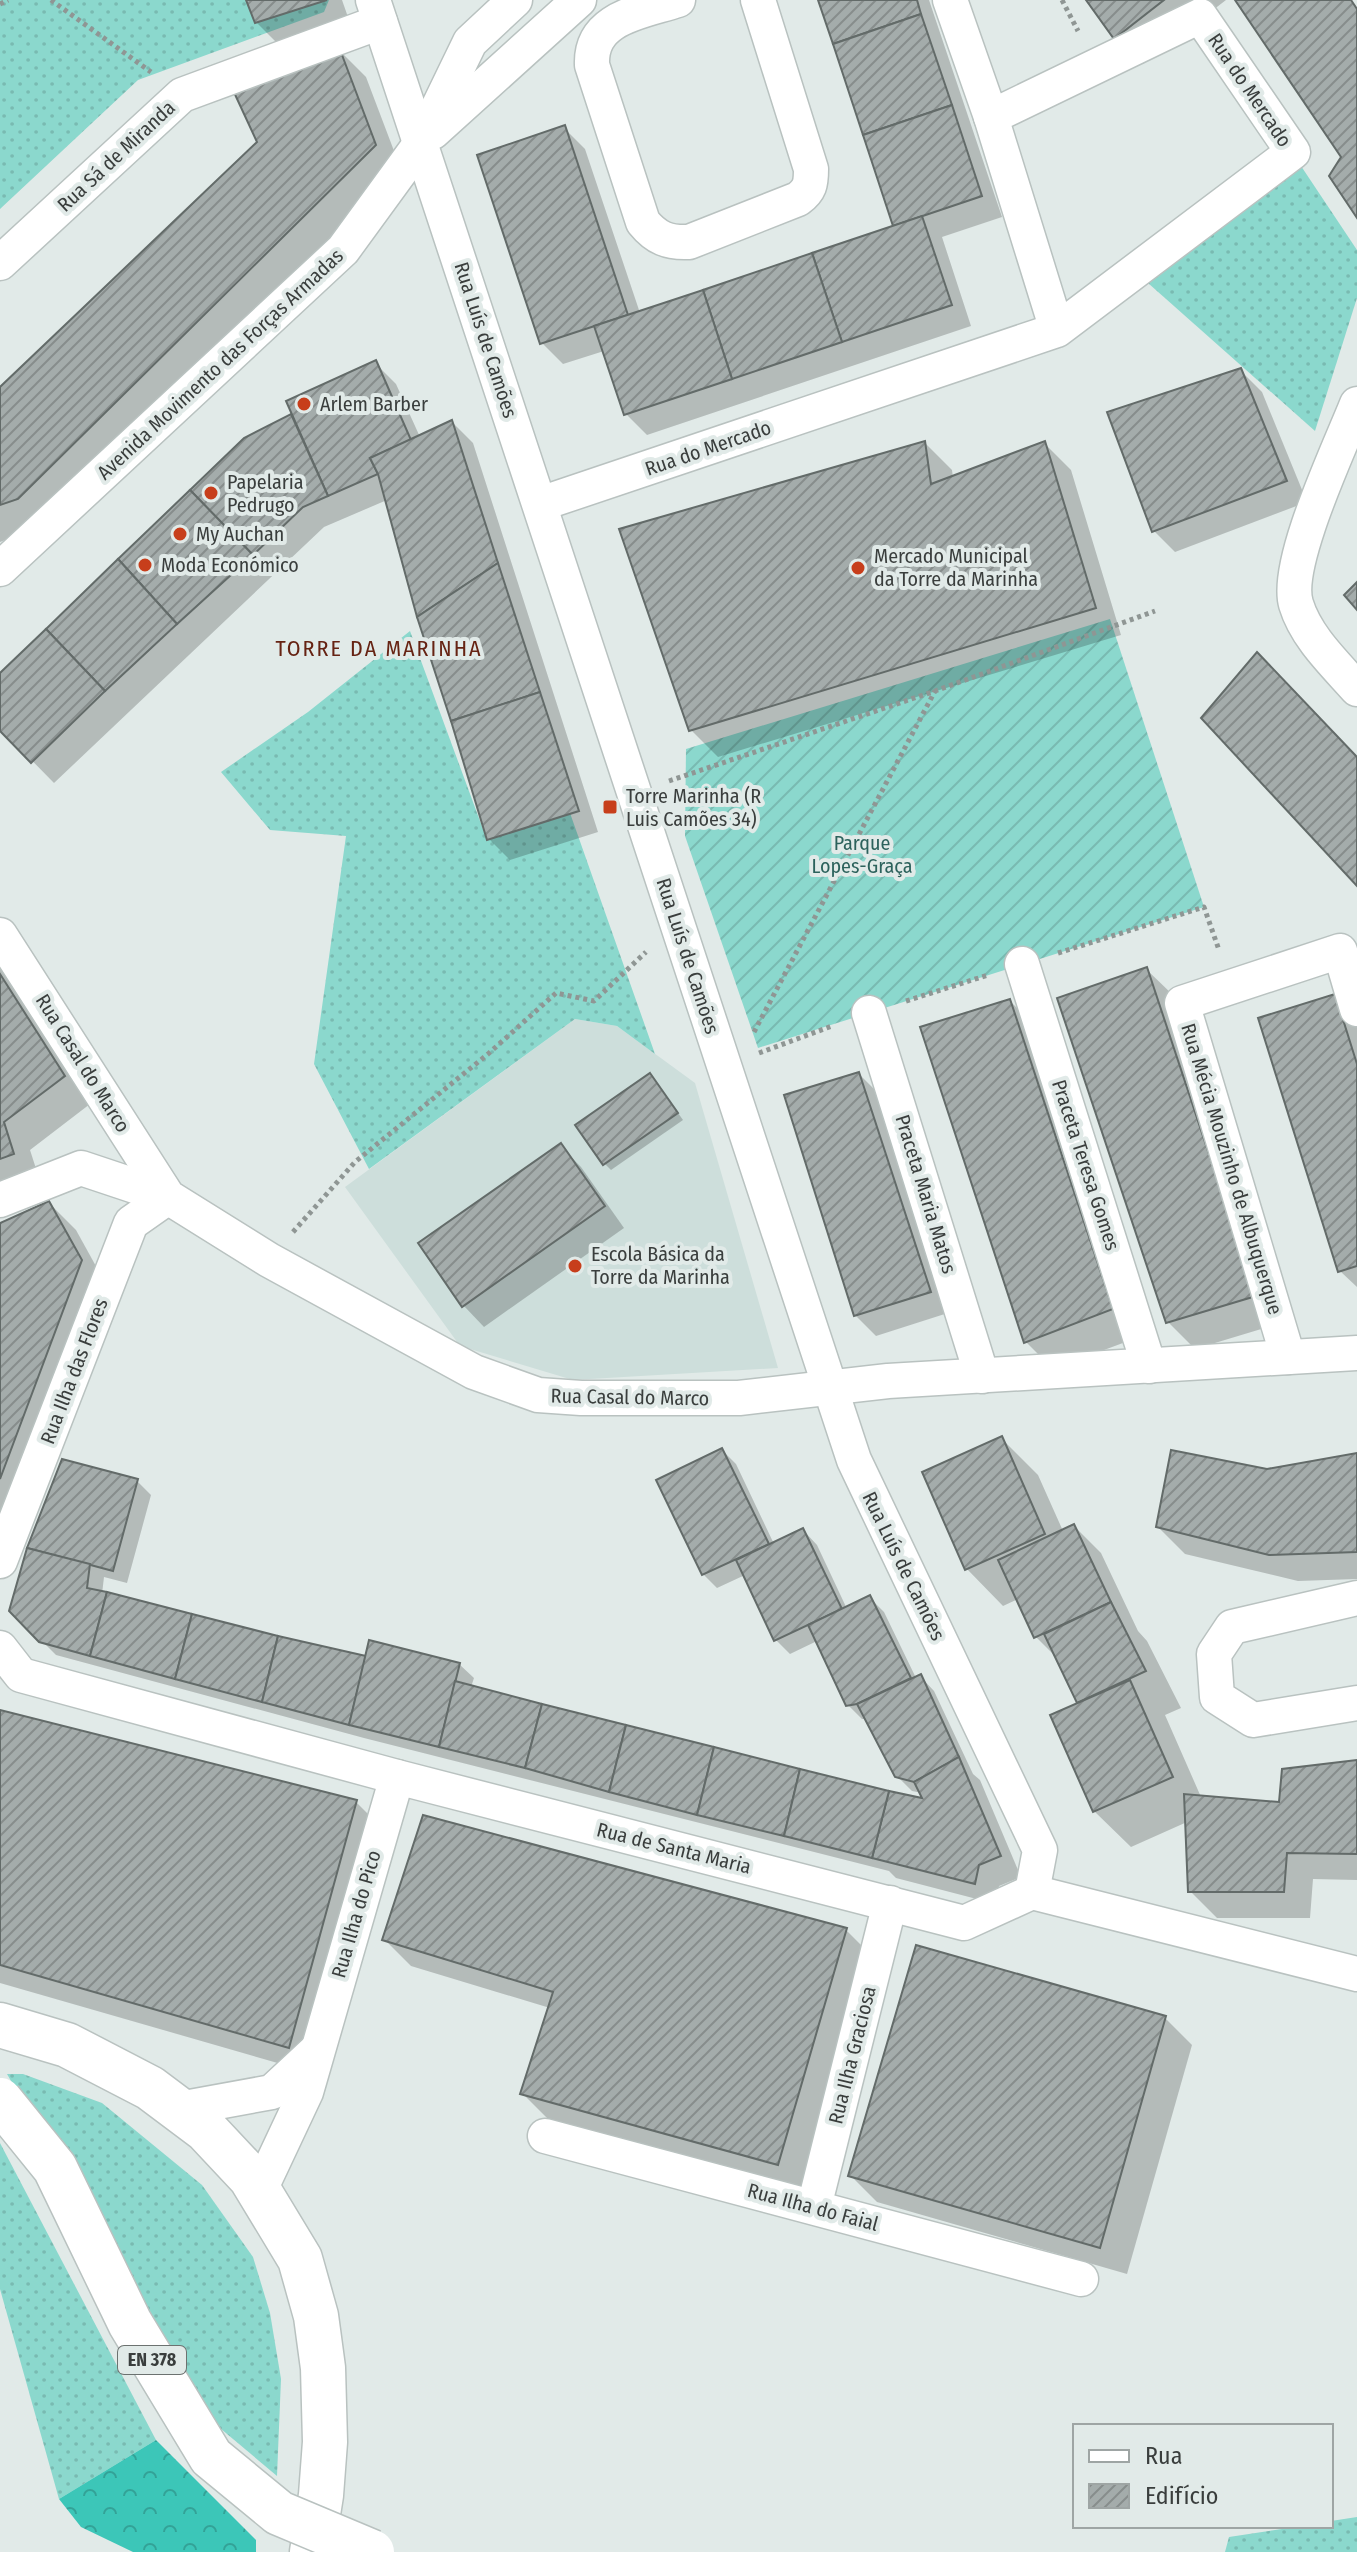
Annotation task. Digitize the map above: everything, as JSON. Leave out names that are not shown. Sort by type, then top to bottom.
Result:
[{"type":"main road","points":[[0,2025],[67,2045],[150,2088],[206,2130],[251,2178],[300,2259],[316,2316],[323,2368],[325,2442],[312,2552]]},
{"type":"main road","name":"EN 378","points":[[0,2100],[55,2168],[130,2323],[211,2457],[279,2513],[372,2552]]},
{"type":"street","name":"Avenida Movimento das Forças Armadas","points":[[0,569],[343,250],[421,143],[470,42],[515,0]]},
{"type":"street","name":"Avenida Movimento das Forças Armadas","points":[[421,143],[579,0]]},
{"type":"street","points":[[678,0],[612,22],[594,43],[592,54],[592,65],[643,222],[651,232],[676,243],[689,242],[798,199],[808,192],[811,169],[758,0]]},
{"type":"street","points":[[950,0],[991,117],[1057,330]]},
{"type":"street","name":"Rua Sá de Miranda","points":[[0,263],[182,95],[376,11]]},
{"type":"street","name":"Rua Luís de Camões","points":[[376,11],[677,923],[736,1076],[829,1388],[854,1460],[1040,1850],[1032,1892]]},
{"type":"street","name":"Rua do Mercado","points":[[540,504],[1057,330],[1293,152],[1200,16],[991,117]]},
{"type":"street","points":[[1357,404],[1300,548],[1294,584],[1295,600],[1312,637],[1357,689]]},
{"type":"street","name":"Rua Casal do Marco","points":[[0,935],[168,1197],[269,1260],[474,1372],[538,1395],[739,1398],[888,1381],[1357,1353]]},
{"type":"street","name":"Rua Mécia Mouzinho de Albuquerque","points":[[1288,1357],[1182,1003],[1340,951],[1357,1009]]},
{"type":"street","name":"Praceta Teresa Gomes","points":[[1022,964],[1149,1366]]},
{"type":"street","name":"Praceta Maria Matos","points":[[869,1013],[982,1376]]},
{"type":"street","points":[[0,1200],[81,1168],[168,1197]]},
{"type":"street","name":"Rua Ilha das Flores","points":[[0,1561],[131,1223],[168,1197]]},
{"type":"street","points":[[1357,1598],[1232,1627],[1214,1654],[1217,1697],[1253,1720],[1357,1703]]},
{"type":"street","name":"Rua de Santa Maria","points":[[0,1648],[21,1675],[397,1777],[964,1923],[1032,1892]]},
{"type":"street","name":"Rua Ilha do Pico","points":[[259,2192],[306,2092],[397,1777]]},
{"type":"street","points":[[1032,1892],[1357,1974]]},
{"type":"street","name":"Rua Ilha Graciosa","points":[[814,2207],[890,1903]]},
{"type":"street","points":[[179,2109],[272,2092],[316,2051]]},
{"type":"street","name":"Rua Ilha do Faial","points":[[545,2136],[1081,2279]]},
{"type":"path","points":[[0,4],[8,0]]},
{"type":"path","points":[[51,0],[182,95]]},
{"type":"path","points":[[636,799],[666,782],[935,691],[1155,611]]},
{"type":"path","points":[[736,1076],[935,691]]},
{"type":"path","points":[[736,1076],[869,1013],[1204,907],[1232,985]]},
{"type":"path","points":[[269,1260],[355,1162],[488,1054],[556,993],[594,1001],[677,923]]},
{"type":"shaded area","name":"Escola Básica da Torre da Marinha","points":[[575,1019],[617,1026],[695,1083],[778,1368],[573,1380],[460,1346],[345,1187]]},
{"type":"green space","points":[[0,0],[329,0],[324,12],[138,80],[0,209]]},
{"type":"green space","points":[[1301,166],[1357,250],[1357,298],[1315,431],[1148,283]]},
{"type":"green space","name":"Parque Lopes-Graça","points":[[1110,619],[1204,907],[758,1048],[685,836],[686,749]]},
{"type":"green space","points":[[410,631],[487,840],[570,813],[655,1054],[617,1026],[575,1019],[369,1169],[314,1064],[346,836],[270,830],[221,772],[308,712]]},
{"type":"green space","points":[[7,2074],[23,2074],[102,2103],[202,2185],[253,2257],[270,2313],[281,2379],[277,2476],[202,2413]]},
{"type":"green space","points":[[0,2143],[156,2440],[59,2499],[0,2289]]},
{"type":"green space","points":[[156,2440],[256,2540],[256,2552],[133,2552],[81,2527],[59,2499]]},
{"type":"green space","points":[[1357,2517],[1357,2552],[1225,2552],[1229,2537],[1289,2528],[1333,2528],[1333,2521]]},
{"type":"building","points":[[246,0],[327,0],[255,23]]},
{"type":"building","points":[[818,0],[917,0],[921,14],[833,44]]},
{"type":"building","points":[[1086,0],[1164,0],[1114,39]]},
{"type":"building","points":[[1235,0],[1351,0],[1357,9],[1357,218],[1329,176],[1341,157]]},
{"type":"building","points":[[921,14],[952,105],[863,135],[833,44]]},
{"type":"building","points":[[339,47],[376,145],[18,499],[0,505],[0,387],[257,142],[232,88]]},
{"type":"building","points":[[952,105],[982,196],[893,226],[863,135]]},
{"type":"building","points":[[565,125],[628,315],[540,344],[477,155]]},
{"type":"building","points":[[922,216],[952,305],[842,342],[812,253]]},
{"type":"building","points":[[812,253],[842,342],[732,379],[703,290]]},
{"type":"building","points":[[703,290],[732,379],[624,415],[594,326]]},
{"type":"building","points":[[376,360],[411,440],[370,458],[378,474],[328,496],[286,401]]},
{"type":"building","points":[[1241,368],[1287,481],[1152,532],[1107,412]]},
{"type":"building","points":[[291,414],[328,496],[303,507],[253,555],[190,490],[244,438]]},
{"type":"building","points":[[452,420],[498,563],[417,617],[378,474],[370,458]]},
{"type":"building","name":"Mercado Municipal da Torre da Marinha","points":[[925,441],[931,484],[1045,441],[1096,608],[689,731],[619,529]]},
{"type":"building","points":[[190,490],[253,555],[177,624],[118,559]]},
{"type":"building","points":[[118,559],[177,624],[105,691],[46,629]]},
{"type":"building","points":[[498,563],[540,692],[451,721],[417,617]]},
{"type":"building","points":[[1357,582],[1357,610],[1344,595]]},
{"type":"building","points":[[46,629],[105,691],[31,763],[0,731],[0,673]]},
{"type":"building","points":[[1257,652],[1357,757],[1357,886],[1201,718]]},
{"type":"building","points":[[540,692],[579,811],[487,840],[451,721]]},
{"type":"building","points":[[1147,967],[1256,1296],[1166,1323],[1057,998]]},
{"type":"building","points":[[0,974],[65,1076],[4,1122],[14,1154],[0,1159]]},
{"type":"building","points":[[1335,994],[1357,1064],[1357,1266],[1338,1272],[1258,1018]]},
{"type":"building","points":[[1010,999],[1113,1309],[1024,1343],[920,1027]]},
{"type":"building","points":[[859,1072],[931,1292],[854,1316],[784,1095]]},
{"type":"building","points":[[650,1073],[678,1113],[603,1165],[575,1125]]},
{"type":"building","points":[[561,1143],[605,1206],[462,1307],[418,1243]]},
{"type":"building","points":[[49,1201],[82,1260],[0,1479],[0,1223]]},
{"type":"building","points":[[1002,1436],[1045,1534],[965,1570],[922,1472]]},
{"type":"building","points":[[722,1448],[769,1544],[702,1575],[656,1480]]},
{"type":"building","points":[[1171,1450],[1267,1469],[1357,1453],[1357,1552],[1269,1555],[1156,1527]]},
{"type":"building","points":[[62,1459],[138,1479],[113,1571],[27,1548]]},
{"type":"building","points":[[1074,1524],[1111,1602],[1034,1638],[998,1560]]},
{"type":"building","points":[[803,1528],[842,1609],[774,1641],[736,1560]]},
{"type":"building","points":[[27,1548],[90,1564],[87,1588],[107,1592],[90,1656],[39,1642],[9,1611]]},
{"type":"building","points":[[107,1592],[192,1614],[175,1679],[90,1656]]},
{"type":"building","points":[[870,1595],[911,1678],[857,1704],[846,1706],[808,1625]]},
{"type":"building","points":[[1111,1602],[1146,1671],[1077,1703],[1044,1634]]},
{"type":"building","points":[[192,1614],[278,1636],[262,1702],[175,1679]]},
{"type":"building","points":[[278,1636],[366,1656],[349,1725],[262,1702]]},
{"type":"building","points":[[369,1640],[460,1663],[439,1747],[349,1725]]},
{"type":"building","points":[[921,1674],[959,1757],[914,1782],[895,1777],[857,1704]]},
{"type":"building","points":[[1130,1680],[1173,1777],[1093,1812],[1050,1715]]},
{"type":"building","points":[[455,1681],[542,1704],[525,1768],[439,1747]]},
{"type":"building","points":[[542,1704],[626,1725],[609,1792],[525,1768]]},
{"type":"building","points":[[0,1710],[357,1800],[289,2048],[0,1965]]},
{"type":"building","points":[[626,1725],[714,1747],[697,1815],[609,1792]]},
{"type":"building","points":[[714,1747],[800,1769],[784,1836],[697,1815]]},
{"type":"building","points":[[959,1757],[1001,1856],[979,1865],[975,1884],[872,1858],[889,1791],[922,1798],[914,1782]]},
{"type":"building","points":[[1357,1760],[1357,1854],[1287,1853],[1284,1892],[1188,1892],[1184,1794],[1279,1802],[1282,1769]]},
{"type":"building","points":[[800,1769],[889,1791],[872,1858],[784,1836]]},
{"type":"building","points":[[423,1815],[847,1928],[778,2165],[520,2094],[553,1992],[382,1940]]},
{"type":"building","points":[[916,1945],[1166,2016],[1100,2248],[848,2176]]},
{"type":"place","name":"Arlem Barber","points":[[304,404]]},
{"type":"place","name":"Papelaria Pedrugo","points":[[211,493]]},
{"type":"place","name":"My Auchan","points":[[180,534]]},
{"type":"place","name":"Moda Económico","points":[[145,565]]},
{"type":"place","name":"Mercado Municipal da Torre da Marinha","points":[[858,568]]},
{"type":"place","name":"Torre Marinha (R Luis Camões 34)","points":[[610,807]]},
{"type":"place","name":"Escola Básica da Torre da Marinha","points":[[575,1266]]},
{"type":"district","name":"TORRE DA MARINHA","points":[[379,648]]}]
